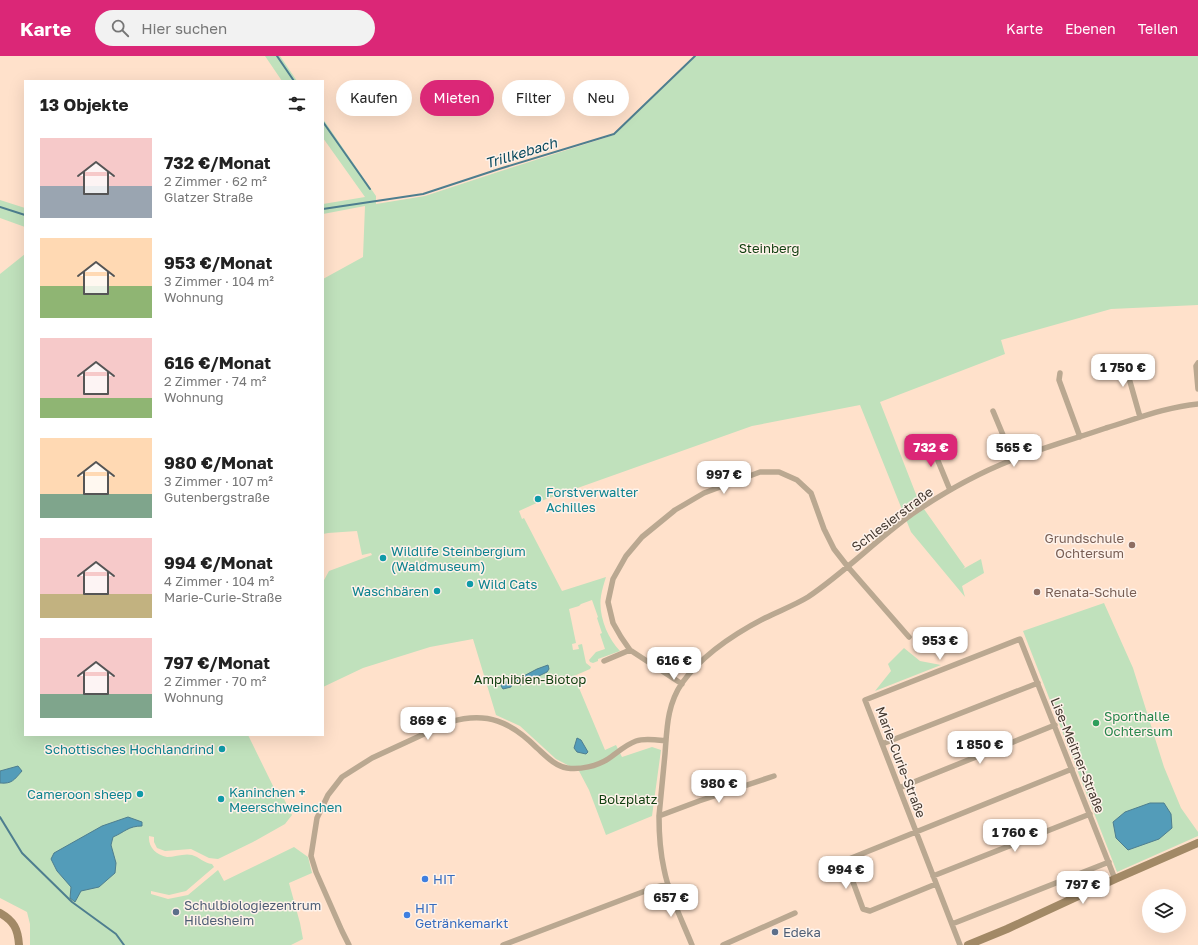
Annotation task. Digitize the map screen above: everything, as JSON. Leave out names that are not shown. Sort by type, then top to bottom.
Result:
[{"type":"main road","points":[[968,945],[1198,843]]},
{"type":"main road","points":[[0,913],[11,920],[14,925],[18,934],[19,945]]},
{"type":"street","points":[[1127,358],[1125,364],[1140,417]]},
{"type":"street","points":[[1198,363],[1196,366],[1198,389]]},
{"type":"street","points":[[1060,373],[1059,380],[1080,436]]},
{"type":"street","name":"Schlesierstraße","points":[[692,945],[664,870],[661,854],[659,816],[669,713],[675,695],[682,684],[702,662],[723,644],[765,618],[807,597],[848,567],[910,516],[950,490],[1013,459],[1170,408],[1198,404]]},
{"type":"street","points":[[994,411],[1013,459]]},
{"type":"street","points":[[929,439],[950,490]]},
{"type":"street","points":[[682,684],[630,650],[613,623],[608,602],[613,579],[626,556],[646,534],[675,510],[710,490],[760,472],[779,472],[797,480],[811,493],[824,529],[834,549],[908,637]]},
{"type":"street","name":"Lise-Meitner-Straße","points":[[866,700],[1020,639],[1115,879]]},
{"type":"street","points":[[604,661],[630,650]]},
{"type":"street","points":[[882,744],[1038,683]]},
{"type":"street","name":"Marie-Curie-Straße","points":[[866,700],[960,945]]},
{"type":"street","points":[[349,945],[316,872],[311,856],[317,818],[328,795],[342,777],[362,763],[458,719],[486,718],[503,722],[512,727],[550,760],[566,768],[582,768],[600,763],[636,741],[650,739],[666,741]]},
{"type":"street","points":[[899,788],[1055,726]]},
{"type":"street","points":[[916,832],[1072,769]]},
{"type":"street","points":[[659,816],[774,776]]},
{"type":"street","points":[[933,876],[1090,814]]},
{"type":"street","name":"Marie-Curie-Straße","points":[[916,832],[849,859],[846,863],[863,909],[870,911],[936,884]]},
{"type":"street","points":[[952,924],[1109,862]]},
{"type":"street","points":[[503,945],[653,888],[668,884]]},
{"type":"street","points":[[723,945],[795,913]]},
{"type":"green space","points":[[265,56],[280,56],[296,80],[281,80]]},
{"type":"green space","name":"Steinberg","points":[[696,56],[1198,56],[1198,305],[1111,309],[1001,340],[1005,354],[880,402],[919,502],[965,567],[963,569],[981,559],[984,573],[962,586],[965,597],[911,532],[860,405],[752,426],[541,501],[519,511],[562,591],[606,577],[600,603],[602,618],[607,633],[620,651],[598,659],[598,661],[593,663],[590,662],[589,660],[596,652],[605,649],[600,634],[602,633],[597,618],[598,617],[592,600],[569,609],[576,643],[572,644],[573,650],[579,649],[578,645],[582,644],[586,663],[591,667],[590,669],[574,676],[605,750],[616,745],[622,757],[652,747],[661,750],[652,816],[606,835],[589,790],[579,771],[556,759],[520,726],[496,715],[473,639],[430,647],[363,668],[324,687],[324,580],[329,571],[372,555],[371,553],[362,555],[357,531],[324,534],[324,278],[363,257],[365,206],[324,214],[324,204],[365,197],[324,139],[324,120],[376,196],[376,204],[425,196],[614,135]]},
{"type":"green space","points":[[0,200],[24,208],[24,227],[0,218]]},
{"type":"green space","points":[[24,255],[24,736],[248,736],[274,788],[276,791],[279,789],[292,815],[285,824],[218,859],[209,858],[191,849],[165,851],[157,848],[154,842],[154,837],[149,836],[151,847],[163,856],[167,857],[186,854],[192,855],[212,864],[214,867],[186,891],[169,895],[151,891],[151,894],[168,899],[188,895],[218,870],[224,881],[294,847],[308,857],[312,873],[289,883],[303,939],[291,945],[30,945],[30,924],[27,912],[0,898],[0,274]]},
{"type":"green space","points":[[1104,603],[1133,668],[1164,767],[1181,808],[1198,832],[1198,836],[1117,872],[1023,631]]},
{"type":"green space","points":[[904,648],[920,661],[941,665],[875,691],[891,671],[888,664]]},
{"type":"water","points":[[548,665],[549,669],[547,672],[520,685],[519,683],[512,684],[511,687],[503,689],[501,686],[502,683],[518,679]]},
{"type":"water","points":[[577,738],[581,740],[588,752],[586,754],[577,752],[574,748]]},
{"type":"water","points":[[18,766],[22,771],[15,779],[7,783],[0,783],[0,771]]},
{"type":"water","points":[[1150,803],[1164,803],[1171,814],[1172,828],[1159,839],[1128,850],[1116,838],[1113,822],[1125,812]]},
{"type":"water","points":[[128,817],[142,822],[142,826],[130,828],[113,837],[111,845],[116,863],[115,873],[99,887],[81,891],[75,902],[70,898],[71,887],[57,871],[51,859],[54,853],[102,826]]},
{"type":"waterway","points":[[277,56],[293,80]]},
{"type":"waterway","name":"Trillkebach","points":[[324,209],[423,194],[614,134],[695,56]]},
{"type":"waterway","points":[[324,123],[370,189]]},
{"type":"waterway","name":"Trillkebach","points":[[0,207],[24,215]]},
{"type":"waterway","points":[[0,817],[22,853],[72,902],[116,934],[124,945]]},
{"type":"place","name":"Forstverwalter Achilles","points":[[538,499]]},
{"type":"place","name":"Grundschule Ochtersum","points":[[1132,545]]},
{"type":"place","name":"Wildlife Steinbergium (Waldmuseum)","points":[[383,558]]},
{"type":"place","name":"Wild Cats","points":[[470,584]]},
{"type":"place","name":"Waschbären","points":[[437,591]]},
{"type":"place","name":"Renata-Schule","points":[[1037,592]]},
{"type":"place","name":"Sporthalle Ochtersum","points":[[1096,723]]},
{"type":"place","name":"Schottisches Hochlandrind","points":[[222,749]]},
{"type":"place","name":"Cameroon sheep","points":[[140,794]]},
{"type":"place","name":"Kaninchen + Meerschweinchen","points":[[221,799]]},
{"type":"place","name":"HIT","points":[[425,879]]},
{"type":"place","name":"Schulbiologiezentrum Hildesheim","points":[[176,912]]},
{"type":"place","name":"HIT Getränkemarkt","points":[[407,915]]},
{"type":"place","name":"Edeka","points":[[775,932]]},
{"type":"park label","name":"Amphibien-Biotop","points":[[530,679]]},
{"type":"park label","name":"Bolzplatz","points":[[628,799]]}]
